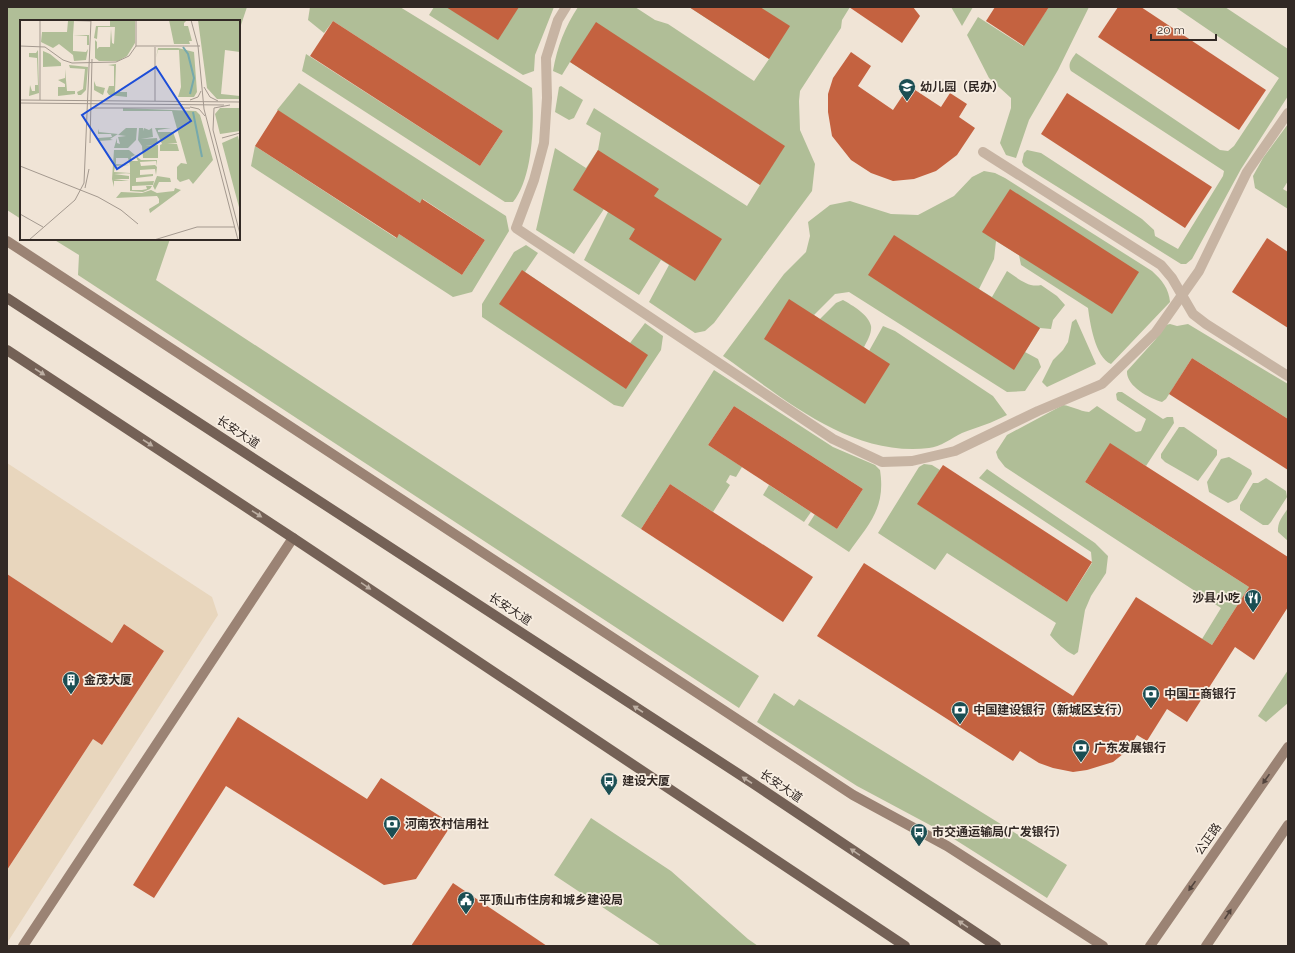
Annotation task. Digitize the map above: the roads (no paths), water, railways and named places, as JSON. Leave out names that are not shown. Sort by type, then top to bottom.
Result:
[{"type":"main road","name":"长安大道","points":[[7,298],[738,774],[996,946]]},
{"type":"main road","points":[[7,350],[293,538],[905,946]]},
{"type":"street","points":[[566,7],[558,20],[546,58],[547,98],[544,143],[534,180],[516,228],[833,439],[882,462],[912,461],[955,451],[1038,411],[1102,384],[1156,332],[1199,271],[1247,172],[1288,113]]},
{"type":"street","points":[[983,152],[1161,265],[1172,278],[1193,314],[1206,324],[1288,376]]},
{"type":"street","points":[[7,241],[853,795],[947,846],[1102,946]]},
{"type":"street","points":[[23,946],[293,538]]},
{"type":"street","name":"公正路","points":[[1150,946],[1288,747]]},
{"type":"street","points":[[1206,946],[1288,825]]},
{"type":"place","name":"幼儿园（民办）","points":[[907,102]]},
{"type":"place","name":"沙县小吃","points":[[1253,613]]},
{"type":"place","name":"金茂大厦","points":[[71,695]]},
{"type":"place","name":"中国工商银行","points":[[1151,709]]},
{"type":"place","name":"中国建设银行（新城区支行）","points":[[960,725]]},
{"type":"place","name":"广东发展银行","points":[[1081,763]]},
{"type":"place","name":"建设大厦","points":[[609,796]]},
{"type":"place","name":"河南农村信用社","points":[[392,839]]},
{"type":"place","name":"市交通运输局(广发银行)","points":[[919,847]]},
{"type":"place","name":"平顶山市住房和城乡建设局","points":[[466,915]]}]
